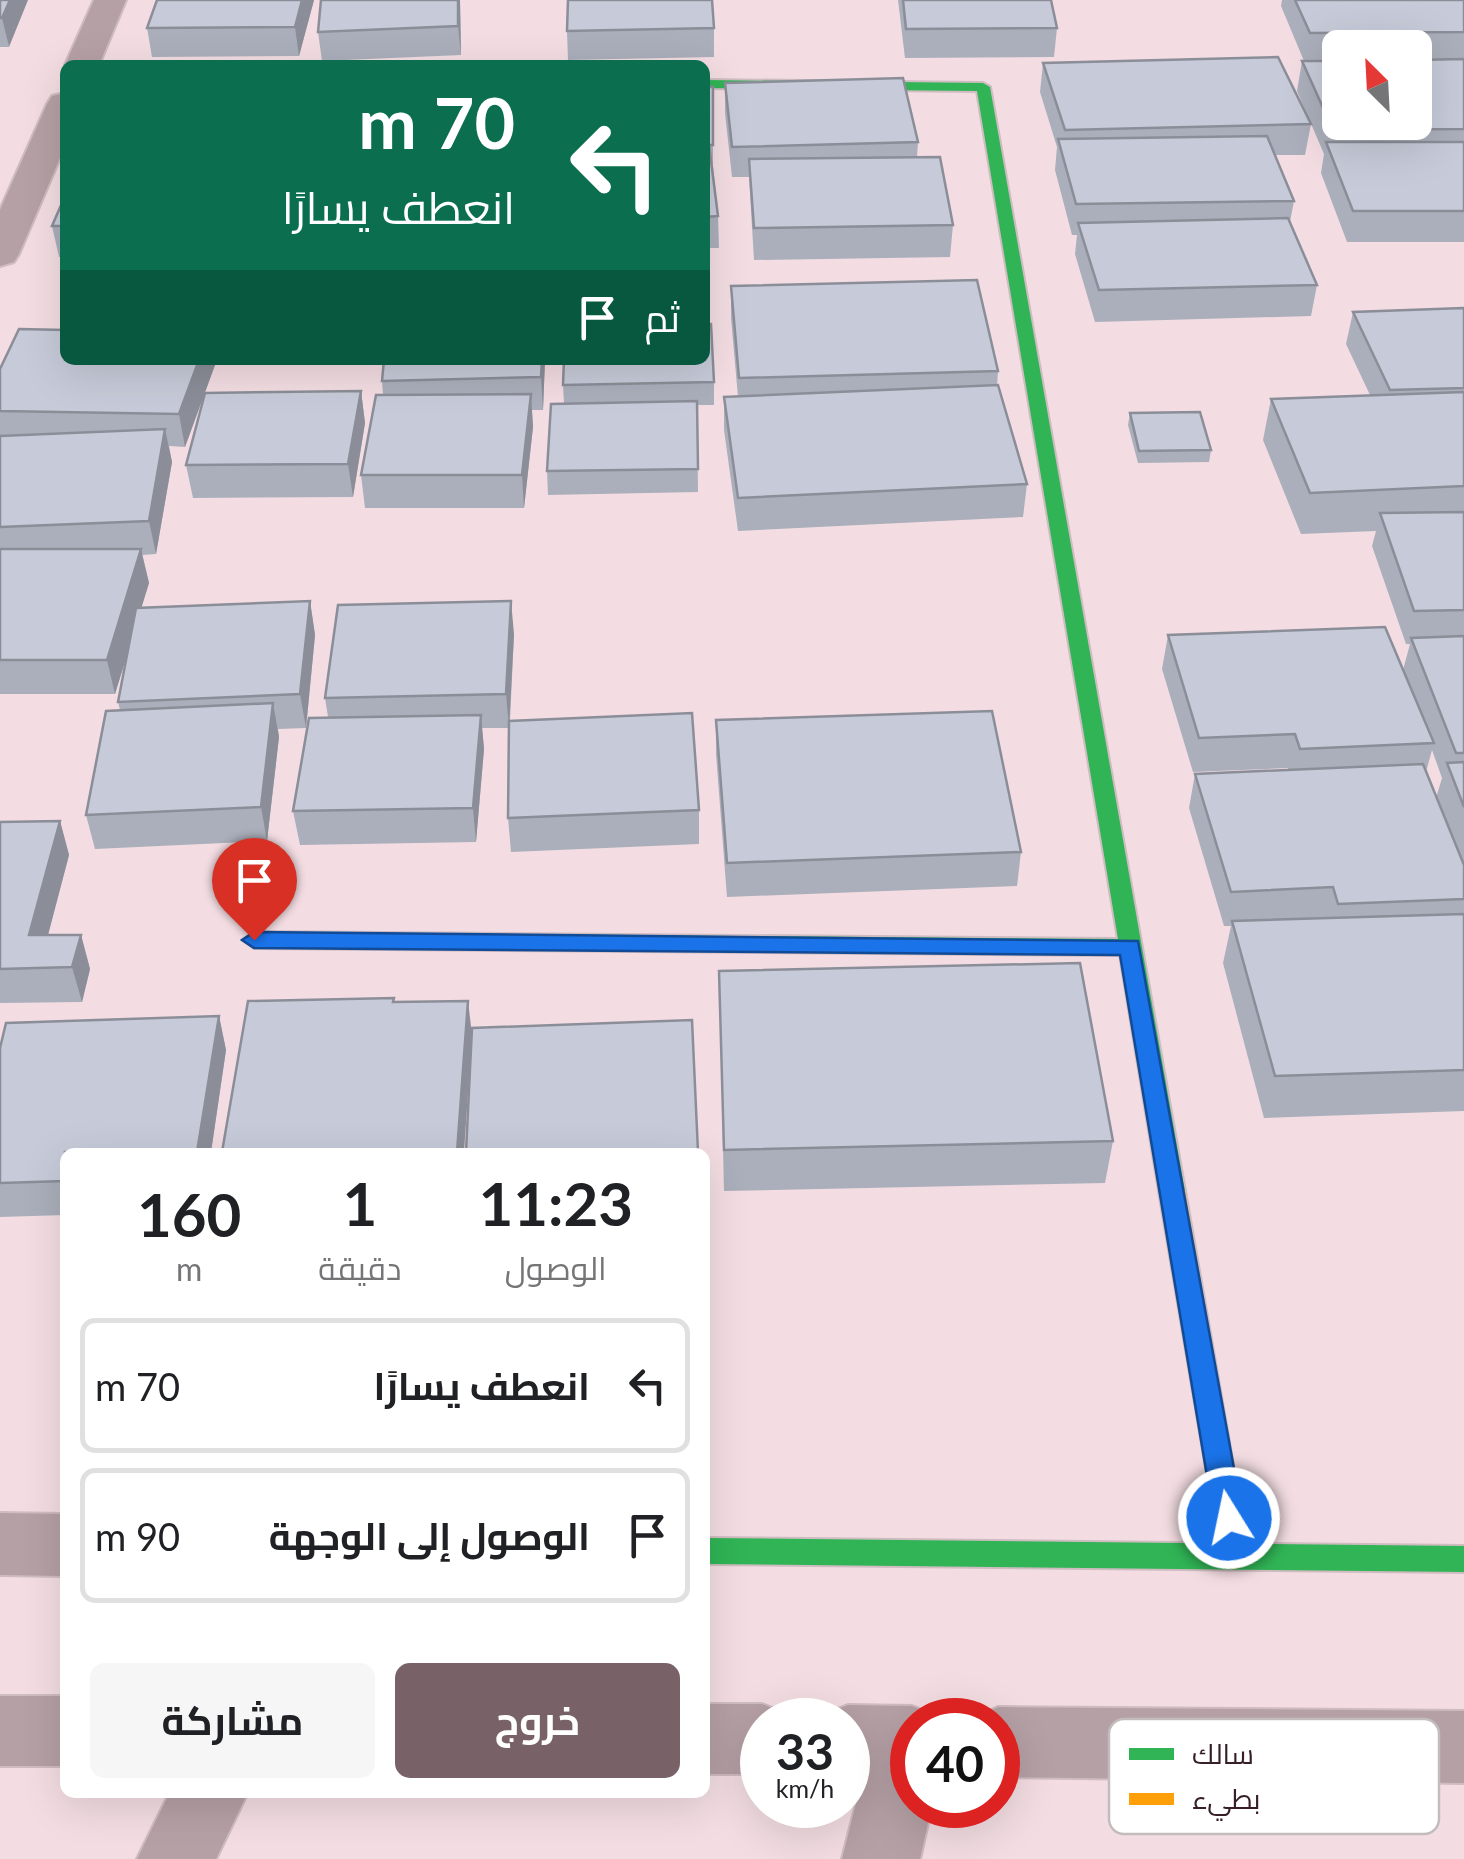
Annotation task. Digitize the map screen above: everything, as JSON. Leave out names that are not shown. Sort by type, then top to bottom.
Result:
[{"type":"street","points":[[84,60],[110,0]]},
{"type":"street","points":[[710,84],[983,87],[1236,1556]]},
{"type":"street","points":[[0,254],[18,170],[60,111]]},
{"type":"street","points":[[254,940],[1130,946]]},
{"type":"street","points":[[0,1544],[60,1544]]},
{"type":"street","points":[[710,1551],[1464,1558]]},
{"type":"street","points":[[0,1731],[60,1732]]},
{"type":"street","points":[[710,1738],[740,1739]]},
{"type":"street","points":[[881,1859],[890,1741]]},
{"type":"street","points":[[1020,1742],[1109,1743]]},
{"type":"street","points":[[1439,1747],[1464,1747]]},
{"type":"street","points":[[176,1859],[207,1798]]},
{"type":"building","points":[[0,0],[10,0],[2,18],[0,18]]},
{"type":"building","points":[[157,0],[302,0],[295,27],[147,28]]},
{"type":"building","points":[[321,0],[458,0],[458,26],[318,32]]},
{"type":"building","points":[[568,0],[712,0],[714,28],[567,31]]},
{"type":"building","points":[[903,0],[1051,0],[1057,28],[906,29]]},
{"type":"building","points":[[1295,0],[1464,0],[1464,32],[1310,33]]},
{"type":"building","points":[[1278,57],[1311,124],[1065,130],[1043,63]]},
{"type":"building","points":[[1464,59],[1464,129],[1432,129],[1432,60]]},
{"type":"building","points":[[1302,61],[1322,61],[1322,106]]},
{"type":"building","points":[[903,78],[918,142],[732,147],[725,83]]},
{"type":"building","points":[[710,87],[713,87],[710,145]]},
{"type":"building","points":[[1267,136],[1294,201],[1076,204],[1058,139]]},
{"type":"building","points":[[1326,142],[1464,142],[1464,211],[1353,211]]},
{"type":"building","points":[[710,153],[718,216],[710,217]]},
{"type":"building","points":[[940,157],[953,225],[754,228],[749,159]]},
{"type":"building","points":[[60,208],[60,226],[52,226]]},
{"type":"building","points":[[1288,218],[1317,285],[1099,290],[1078,223]]},
{"type":"building","points":[[977,280],[998,371],[739,378],[731,286]]},
{"type":"building","points":[[1464,308],[1464,388],[1390,390],[1353,312]]},
{"type":"building","points":[[711,324],[714,382],[563,385],[564,365],[710,365]]},
{"type":"building","points":[[19,329],[60,330],[60,365],[197,365],[179,414],[0,411],[0,369]]},
{"type":"building","points":[[384,365],[542,365],[541,377],[382,381]]},
{"type":"building","points":[[998,385],[1027,484],[738,498],[724,397]]},
{"type":"building","points":[[361,391],[348,464],[186,465],[205,393]]},
{"type":"building","points":[[1464,392],[1464,486],[1310,493],[1271,399]]},
{"type":"building","points":[[531,394],[522,475],[361,475],[376,395]]},
{"type":"building","points":[[697,401],[698,469],[547,471],[551,404]]},
{"type":"building","points":[[1200,412],[1211,450],[1139,451],[1130,413]]},
{"type":"building","points":[[165,429],[149,521],[0,527],[0,436]]},
{"type":"building","points":[[1464,512],[1464,610],[1414,611],[1380,513]]},
{"type":"building","points":[[0,549],[141,549],[107,660],[0,660]]},
{"type":"building","points":[[310,601],[300,694],[118,702],[136,608]]},
{"type":"building","points":[[511,601],[506,694],[325,698],[338,605]]},
{"type":"building","points":[[1385,627],[1434,743],[1300,749],[1295,734],[1199,738],[1168,635]]},
{"type":"building","points":[[1464,636],[1464,753],[1456,753],[1411,638]]},
{"type":"building","points":[[273,703],[261,807],[86,815],[106,711]]},
{"type":"building","points":[[992,711],[1021,852],[727,863],[716,720]]},
{"type":"building","points":[[692,713],[699,810],[508,818],[509,721]]},
{"type":"building","points":[[481,715],[473,808],[293,811],[309,718]]},
{"type":"building","points":[[1464,762],[1464,807],[1447,763]]},
{"type":"building","points":[[1423,764],[1464,865],[1464,899],[1338,904],[1333,887],[1231,892],[1195,774]]},
{"type":"building","points":[[60,821],[29,935],[81,935],[72,967],[0,969],[0,822]]},
{"type":"building","points":[[1464,914],[1464,1070],[1275,1076],[1232,921]]},
{"type":"building","points":[[1080,963],[1113,1141],[724,1150],[719,971]]},
{"type":"building","points":[[248,1001],[468,1001],[457,1148],[223,1148]]},
{"type":"building","points":[[219,1016],[198,1148],[60,1148],[60,1181],[0,1183],[0,1048],[6,1023]]},
{"type":"building","points":[[692,1020],[698,1148],[466,1148],[472,1028]]},
{"type":"traffic: fast","points":[[710,84],[983,87],[1172,1191]]},
{"type":"traffic: fast","points":[[254,940],[1130,947]]},
{"type":"traffic: fast","points":[[710,1551],[1464,1559]]},
{"type":"traffic: slow","points":[[1172,1191],[1235,1556]]},
{"type":"route","points":[[254,940],[1130,946],[1229,1518]]}]
